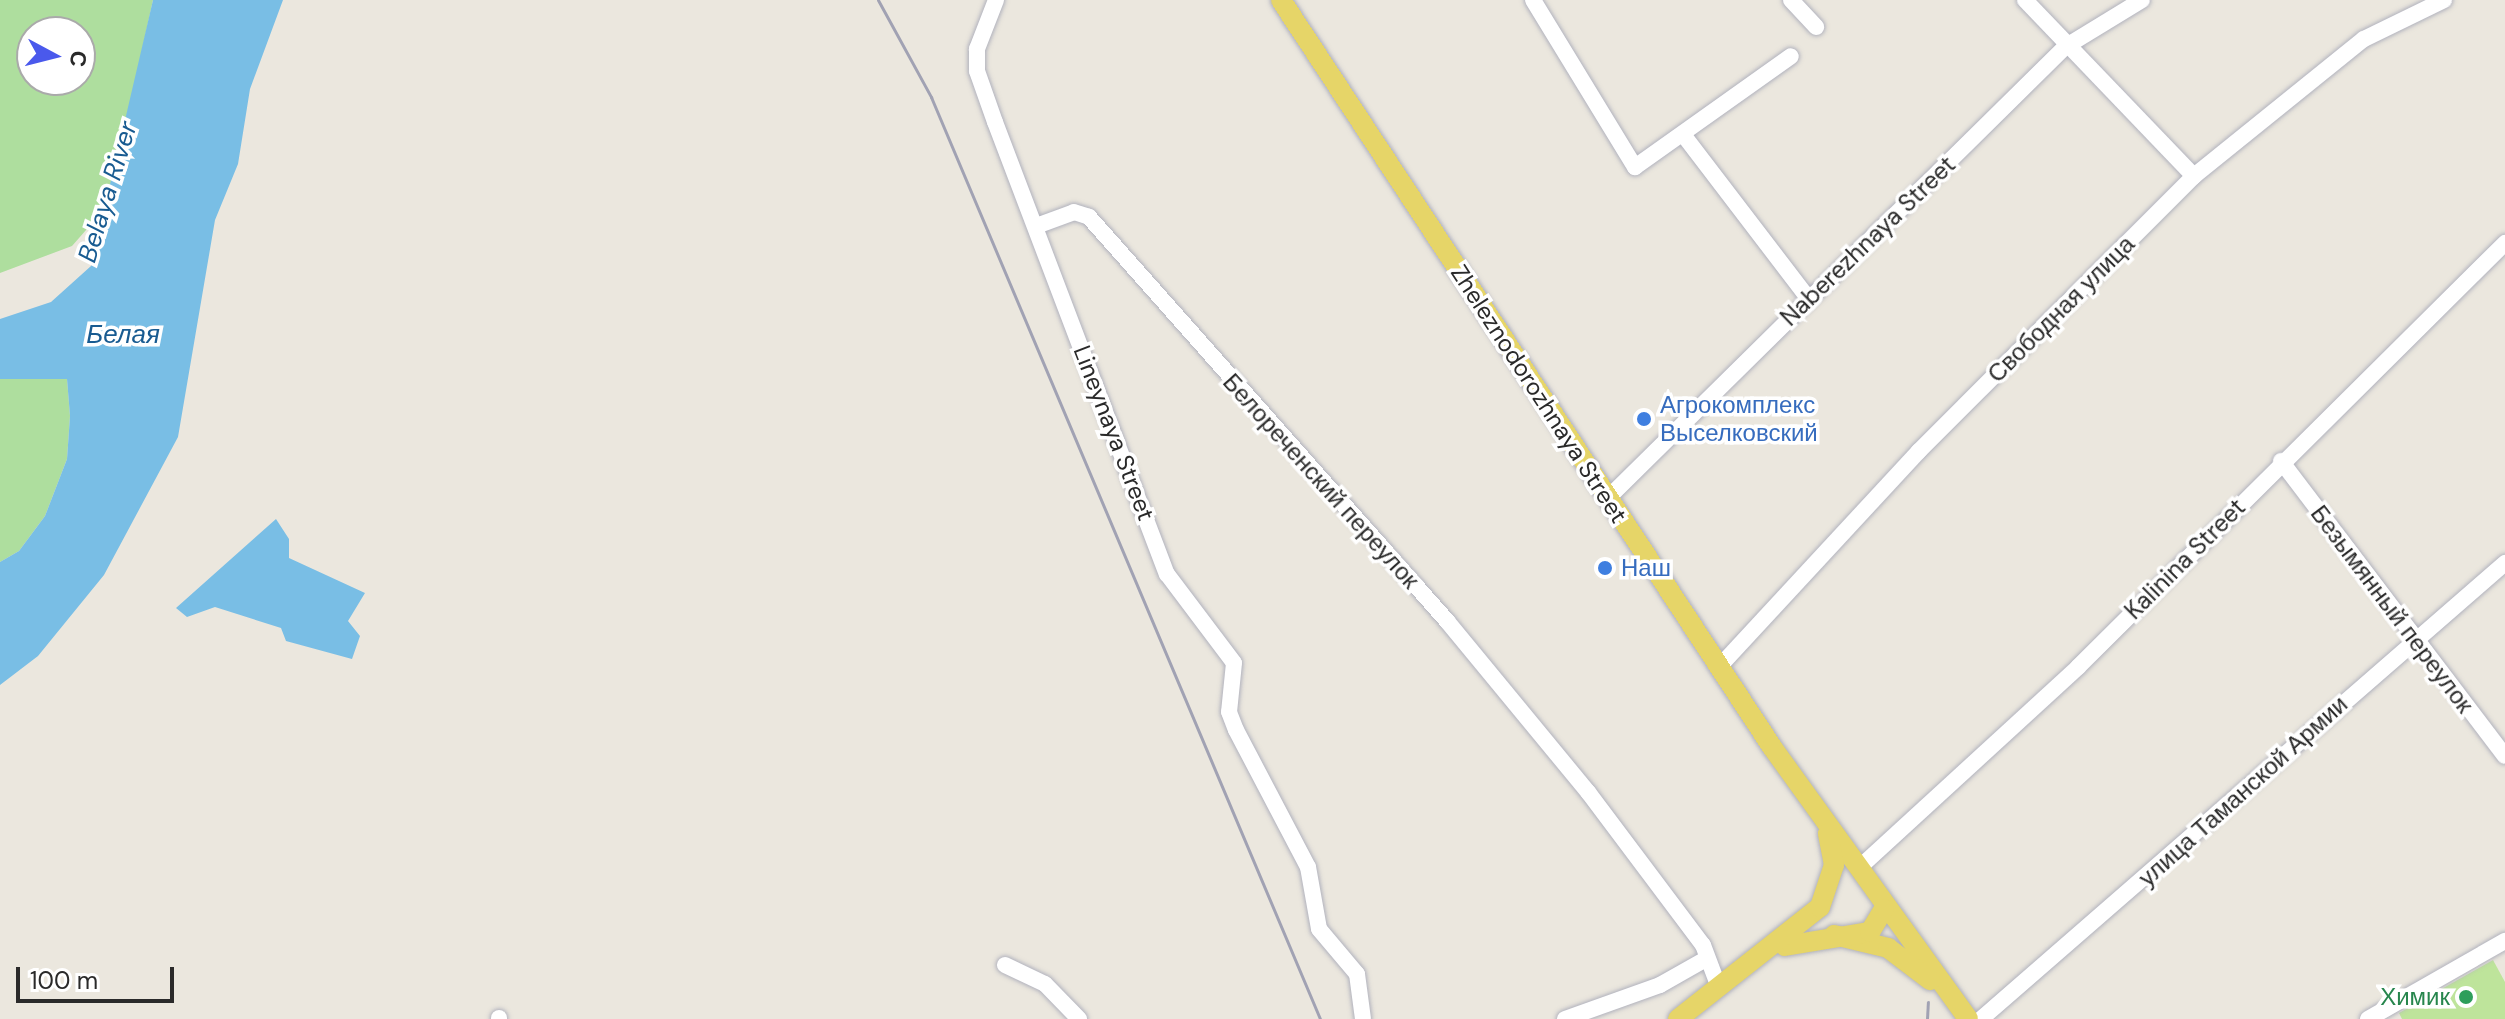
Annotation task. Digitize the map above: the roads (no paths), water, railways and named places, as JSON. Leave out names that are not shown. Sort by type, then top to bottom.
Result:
[{"type":"main road","name":"Zheleznodorozhnaya Street","points":[[1281,0],[1607,499],[1819,816],[1966,1019]]},
{"type":"main road","points":[[1802,927],[1824,902],[1833,876],[1833,850],[1819,816]]},
{"type":"main road","points":[[1678,1019],[1718,985],[1802,927],[1849,883],[1861,883],[1881,903],[1870,932],[1834,935],[1770,951]]},
{"type":"main road","points":[[1834,935],[1896,953],[1966,1019]]},
{"type":"street","points":[[996,0],[977,49],[977,71],[1039,225]]},
{"type":"street","points":[[1533,0],[1635,167],[1685,137],[1791,56]]},
{"type":"street","points":[[1791,0],[1816,27]]},
{"type":"street","points":[[2025,0],[2065,47],[2194,176]]},
{"type":"street","name":"Naberezhnaya Street","points":[[1607,499],[2065,47],[2142,0]]},
{"type":"street","name":"Свободная улица","points":[[1719,667],[1919,451],[2194,176],[2364,39],[2444,0]]},
{"type":"street","points":[[1685,137],[1808,298]]},
{"type":"street","name":"Белореченский переулок","points":[[1039,225],[1074,212],[1089,217],[1447,621],[1588,792],[1703,945],[1718,985]]},
{"type":"street","name":"Lineynaya Street","points":[[1039,225],[1058,296],[1095,376],[1103,417],[1167,574],[1234,663],[1232,721],[1308,867],[1319,929],[1357,974],[1363,1019]]},
{"type":"street","name":"Kalinina Street","points":[[1859,868],[2078,667],[2281,461],[2505,243]]},
{"type":"street","name":"Безымянный переулок","points":[[2281,461],[2505,756]]},
{"type":"street","name":"улица Таманской Армии","points":[[1981,1019],[2414,639],[2505,563]]},
{"type":"street","points":[[2368,1019],[2505,941]]},
{"type":"street","points":[[1565,1019],[1660,985],[1706,959]]},
{"type":"street","points":[[1005,965],[1045,984],[1079,1019]]},
{"type":"water","name":"Белая","points":[[153,0],[283,0],[250,89],[238,164],[215,220],[178,437],[104,575],[38,656],[0,685],[0,562],[19,551],[45,516],[67,459],[70,416],[67,379],[0,379],[0,319],[51,302],[91,266]]},
{"type":"water","points":[[276,519],[289,539],[289,558],[365,593],[348,621],[360,636],[352,659],[286,641],[281,628],[215,607],[187,617],[176,608]]},
{"type":"railway","points":[[878,0],[931,97],[1320,1019]]},
{"type":"railway","points":[[1927,1019],[1928,1002]]},
{"type":"place","name":"Агрокомплекс Выселковский","points":[[1644,419]]},
{"type":"place","name":"Наш","points":[[1605,568]]},
{"type":"place","name":"Химик","points":[[2466,997]]},
{"type":"water label","name":"Belaya River","points":[[108,192]]}]
